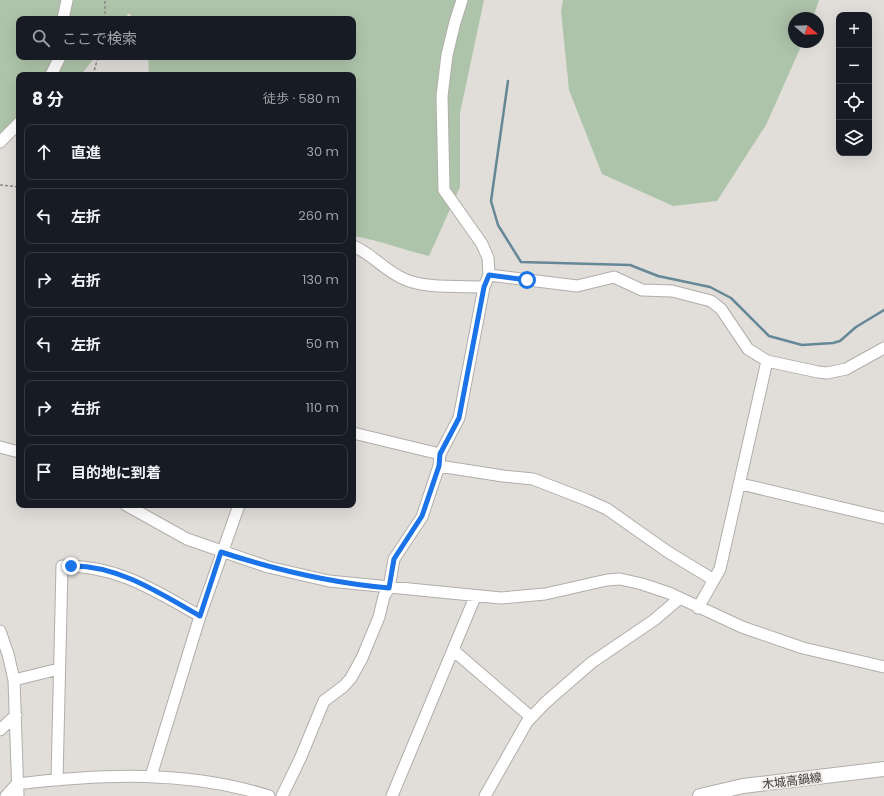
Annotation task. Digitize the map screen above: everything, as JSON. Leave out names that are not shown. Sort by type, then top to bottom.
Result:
[{"type":"main road","name":"木城高鍋線","points":[[700,796],[743,786],[884,769]]},
{"type":"street","points":[[63,16],[68,0]]},
{"type":"street","points":[[282,796],[300,760],[324,701],[344,686],[351,678],[362,658],[389,588],[394,559],[422,516],[439,466],[440,454],[459,418],[484,287],[489,275],[488,258],[482,244],[444,190],[442,96],[447,55],[462,0]]},
{"type":"street","points":[[52,72],[58,60]]},
{"type":"street","points":[[0,142],[16,126]]},
{"type":"street","points":[[356,248],[371,256],[400,278],[408,281],[432,285],[484,287]]},
{"type":"street","points":[[489,275],[577,286],[614,277],[642,290],[672,291],[711,300],[721,308],[748,349],[767,361],[818,372],[836,372],[855,365],[884,348]]},
{"type":"street","points":[[698,608],[720,568],[741,484],[767,361]]},
{"type":"street","points":[[356,434],[440,454]]},
{"type":"street","points":[[0,447],[16,451]]},
{"type":"street","points":[[439,466],[533,479],[587,500],[607,509],[668,552],[714,580]]},
{"type":"street","points":[[741,484],[884,518]]},
{"type":"street","points":[[131,508],[168,530],[221,552],[268,567],[329,581],[501,598],[530,596],[620,579],[642,584],[680,598],[742,628],[804,648],[884,667]]},
{"type":"street","points":[[151,776],[200,616],[237,508]]},
{"type":"street","points":[[57,780],[62,566],[80,566],[110,571],[142,583],[200,616]]},
{"type":"street","points":[[392,796],[475,596]]},
{"type":"street","points":[[485,796],[531,718],[545,703],[592,663],[654,620],[680,598]]},
{"type":"street","points":[[0,631],[8,654],[14,680],[18,796]]},
{"type":"street","points":[[453,650],[531,718]]},
{"type":"street","points":[[14,680],[59,669]]},
{"type":"street","points":[[0,730],[16,715]]},
{"type":"street","points":[[6,796],[17,784],[57,780],[151,776],[227,785],[269,796]]},
{"type":"path","points":[[104,16],[105,0]]},
{"type":"path","points":[[94,72],[97,60]]},
{"type":"path","points":[[0,185],[16,187]]},
{"type":"green space","points":[[0,0],[484,0],[460,113],[460,187],[429,256],[356,237],[356,72],[149,72],[148,60],[356,60],[356,16],[132,16],[129,13],[126,16],[16,16],[16,60],[93,60],[83,72],[16,72],[16,135],[0,143]]},
{"type":"green space","points":[[563,0],[819,0],[815,12],[788,12],[788,48],[800,48],[766,125],[717,201],[673,206],[602,174],[569,90],[561,11]]},
{"type":"waterway","points":[[508,81],[491,201],[498,225],[521,262],[630,265],[658,276],[710,287],[731,298],[769,336],[802,345],[833,343],[840,341],[856,327],[884,310]]},
{"type":"route","points":[[71,566],[110,571],[142,583],[200,616],[221,552],[268,567],[329,581],[389,588],[394,559],[422,516],[439,466],[440,454],[459,418],[484,287],[489,275],[527,280]]}]
